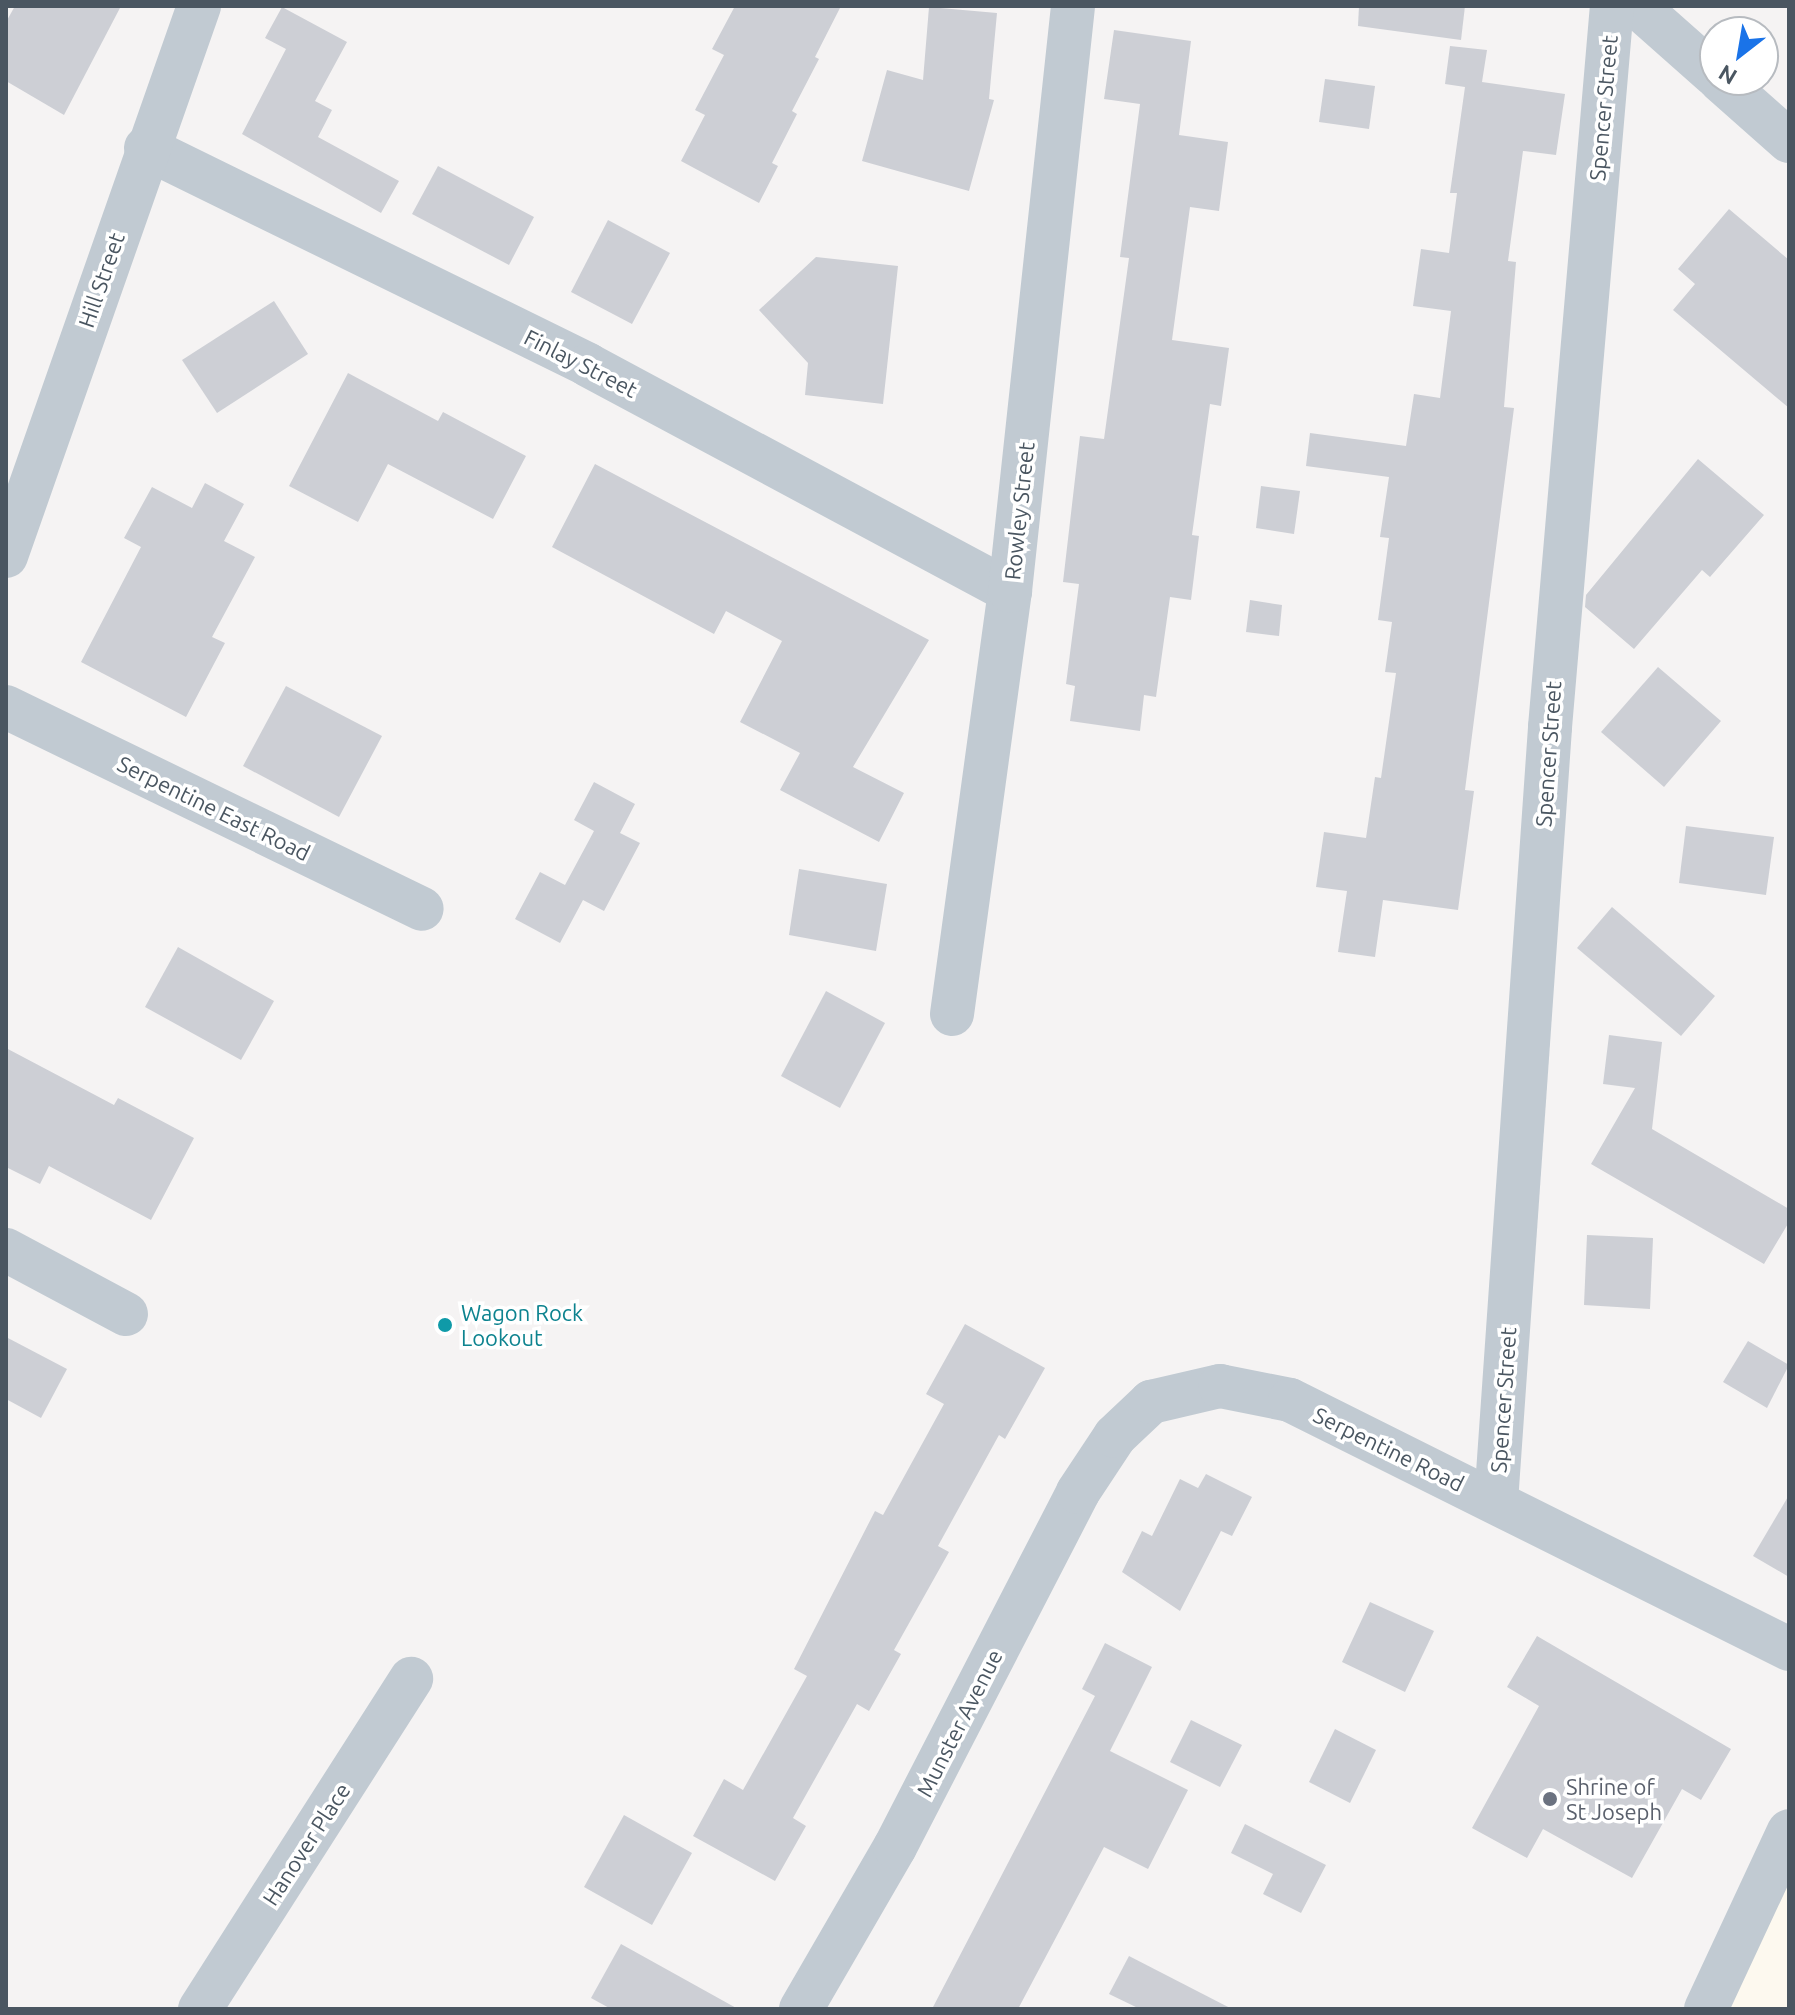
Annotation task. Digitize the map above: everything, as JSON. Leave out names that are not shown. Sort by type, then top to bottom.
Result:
[{"type":"street","name":"Hill Street","points":[[6,556],[146,148],[199,6]]},
{"type":"street","name":"Rowley Street","points":[[952,1014],[1010,591],[1073,6]]},
{"type":"street","name":"Spencer Street","points":[[1496,1502],[1551,712],[1612,6]]},
{"type":"street","points":[[1637,6],[1699,61]]},
{"type":"street","points":[[1738,96],[1789,141]]},
{"type":"street","name":"Finlay Street","points":[[146,148],[588,365],[1010,591]]},
{"type":"street","name":"Serpentine East Road","points":[[6,707],[422,909]]},
{"type":"street","points":[[6,1250],[126,1314]]},
{"type":"street","name":"Serpentine Road","points":[[1115,1436],[1151,1402],[1220,1386],[1290,1400],[1789,1649]]},
{"type":"street","name":"Munster Avenue","points":[[801,2009],[895,1847],[1078,1492],[1115,1436]]},
{"type":"street","name":"Hanover Place","points":[[200,2009],[411,1679]]},
{"type":"street","points":[[1706,2009],[1789,1831]]},
{"type":"shaded area","points":[[1789,1833],[1789,2009],[1693,2009]]},
{"type":"building","points":[[15,6],[121,6],[64,115],[6,81],[6,22]]},
{"type":"building","points":[[735,6],[841,6],[815,57],[819,59],[792,111],[797,114],[772,163],[778,166],[759,203],[681,161],[705,115],[695,110],[724,55],[712,49]]},
{"type":"building","points":[[1359,6],[1465,6],[1461,40],[1358,26]]},
{"type":"building","points":[[282,7],[347,42],[315,101],[332,110],[318,137],[399,181],[381,213],[242,134],[286,49],[265,38]]},
{"type":"building","points":[[929,7],[997,13],[989,99],[994,100],[969,191],[862,161],[887,70],[923,80]]},
{"type":"building","points":[[1114,30],[1191,41],[1179,135],[1228,142],[1219,211],[1190,207],[1172,340],[1229,348],[1221,406],[1210,404],[1192,535],[1199,536],[1191,600],[1170,597],[1156,697],[1144,695],[1140,731],[1070,721],[1075,686],[1066,684],[1079,584],[1063,582],[1080,436],[1104,439],[1129,258],[1120,257],[1140,104],[1104,99]]},
{"type":"building","points":[[1450,46],[1487,50],[1482,82],[1565,94],[1556,155],[1523,151],[1508,261],[1516,262],[1504,407],[1514,408],[1465,790],[1474,791],[1458,910],[1383,900],[1375,957],[1338,952],[1347,891],[1316,887],[1324,832],[1366,838],[1375,777],[1381,778],[1396,673],[1385,672],[1392,622],[1378,620],[1389,538],[1380,537],[1389,477],[1306,466],[1310,433],[1406,446],[1414,394],[1440,398],[1451,311],[1413,306],[1421,249],[1449,253],[1457,193],[1450,193],[1465,87],[1445,84]]},
{"type":"building","points":[[1325,79],[1375,86],[1369,129],[1319,122]]},
{"type":"building","points":[[438,166],[534,217],[509,265],[412,214]]},
{"type":"building","points":[[1729,209],[1789,260],[1789,408],[1673,310],[1695,284],[1678,269]]},
{"type":"building","points":[[608,220],[670,253],[632,324],[571,292]]},
{"type":"building","points":[[816,257],[898,266],[883,404],[805,395],[808,363],[759,310]]},
{"type":"building","points":[[274,301],[308,354],[217,413],[182,360]]},
{"type":"building","points":[[348,373],[438,421],[443,412],[526,456],[493,519],[388,464],[358,522],[289,486]]},
{"type":"building","points":[[1698,459],[1764,515],[1710,577],[1702,570],[1634,649],[1585,607],[1586,595]]},
{"type":"building","points":[[595,464],[929,640],[853,767],[904,793],[879,842],[780,790],[800,753],[740,722],[782,641],[726,611],[714,634],[552,547]]},
{"type":"building","points":[[205,483],[244,504],[224,541],[255,557],[212,637],[225,643],[186,717],[81,662],[141,547],[124,538],[152,487],[192,508]]},
{"type":"building","points":[[1261,486],[1300,491],[1294,534],[1256,528]]},
{"type":"building","points":[[1250,600],[1282,605],[1279,636],[1246,632]]},
{"type":"building","points":[[1658,667],[1721,721],[1664,787],[1601,732]]},
{"type":"building","points":[[286,686],[382,736],[339,817],[243,766]]},
{"type":"building","points":[[594,782],[635,804],[620,833],[640,843],[604,911],[583,900],[560,943],[515,919],[540,872],[565,885],[594,831],[574,820]]},
{"type":"building","points":[[1686,826],[1774,837],[1766,895],[1679,883]]},
{"type":"building","points":[[799,869],[887,884],[876,951],[789,935]]},
{"type":"building","points":[[1612,907],[1715,996],[1681,1036],[1577,948]]},
{"type":"building","points":[[178,947],[274,1001],[241,1060],[145,1007]]},
{"type":"building","points":[[826,991],[885,1023],[840,1108],[781,1076]]},
{"type":"building","points":[[1609,1035],[1662,1042],[1652,1129],[1789,1209],[1789,1222],[1764,1264],[1591,1164],[1635,1088],[1603,1084]]},
{"type":"building","points":[[6,1048],[114,1105],[118,1098],[194,1138],[151,1220],[49,1166],[40,1184],[6,1167]]},
{"type":"building","points":[[1587,1235],[1653,1238],[1650,1309],[1584,1305]]},
{"type":"building","points":[[965,1324],[1045,1368],[1005,1439],[999,1435],[938,1546],[949,1552],[894,1650],[901,1654],[869,1711],[857,1704],[793,1818],[806,1826],[775,1881],[693,1836],[724,1779],[743,1790],[807,1676],[794,1669],[875,1511],[883,1515],[944,1404],[926,1394]]},
{"type":"building","points":[[6,1337],[67,1369],[41,1418],[6,1399]]},
{"type":"building","points":[[1748,1341],[1789,1365],[1767,1408],[1723,1382]]},
{"type":"building","points":[[1206,1474],[1252,1497],[1232,1536],[1221,1531],[1180,1611],[1122,1572],[1142,1531],[1152,1536],[1180,1479],[1198,1488]]},
{"type":"building","points":[[1789,1495],[1789,1577],[1753,1556]]},
{"type":"building","points":[[1370,1602],[1434,1631],[1405,1692],[1342,1662]]},
{"type":"building","points":[[1537,1636],[1731,1749],[1701,1800],[1682,1789],[1632,1878],[1543,1829],[1527,1858],[1472,1828],[1539,1706],[1507,1687]]},
{"type":"building","points":[[1105,1643],[1152,1667],[1110,1751],[1188,1790],[1148,1869],[1104,1847],[1018,2009],[932,2009],[1095,1696],[1082,1689]]},
{"type":"building","points":[[1191,1720],[1242,1745],[1220,1787],[1170,1762]]},
{"type":"building","points":[[1335,1729],[1376,1750],[1350,1803],[1309,1782]]},
{"type":"building","points":[[624,1815],[692,1853],[652,1925],[584,1887]]},
{"type":"building","points":[[1245,1824],[1326,1865],[1301,1913],[1263,1894],[1273,1874],[1231,1853]]},
{"type":"building","points":[[621,1944],[738,2009],[611,2009],[591,1998]]},
{"type":"building","points":[[1129,1956],[1232,2009],[1140,2009],[1109,1994]]},
{"type":"place","name":"Wagon Rock Lookout","points":[[445,1325]]},
{"type":"place","name":"Shrine of St Joseph","points":[[1550,1799]]}]
